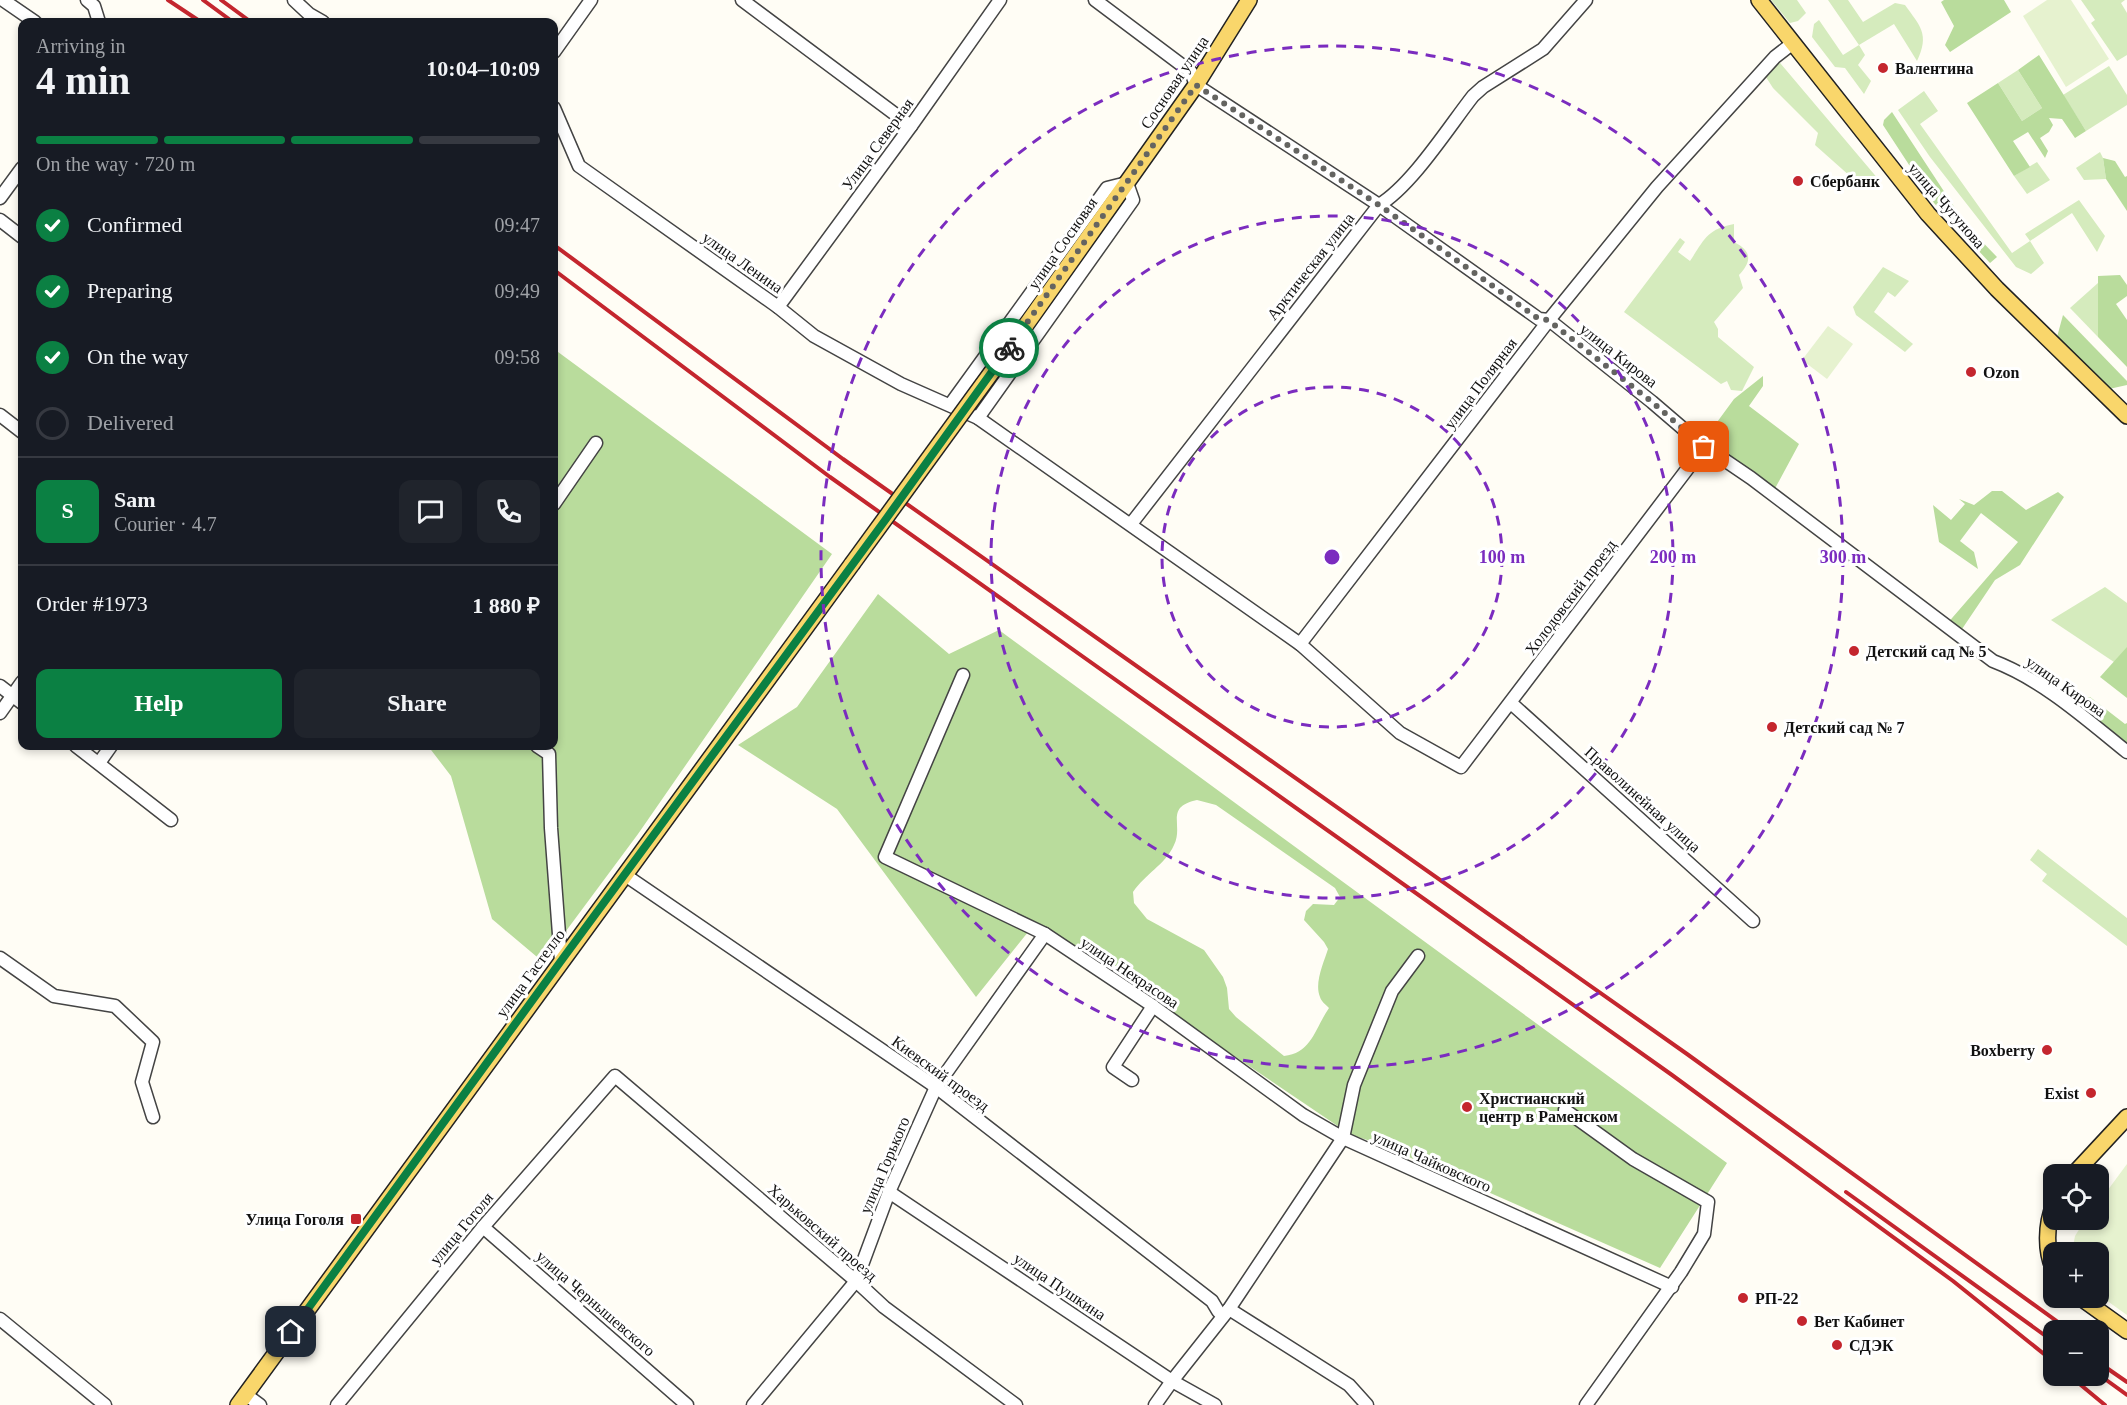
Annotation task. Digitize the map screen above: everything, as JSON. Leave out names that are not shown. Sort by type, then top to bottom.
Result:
[{"type":"main road","name":"Сосновая улица","points":[[1127,183],[1196,85],[1249,0]]},
{"type":"main road","name":"улица Чугунова","points":[[1759,0],[1928,214],[1997,289],[2127,416]]},
{"type":"main road","name":"улица Сосновая","points":[[852,564],[1127,183]]},
{"type":"main road","name":"улица Гастелло","points":[[242,1399],[852,564]]},
{"type":"main road","points":[[2083,1164],[2127,1117]]},
{"type":"main road","points":[[2096,1308],[2127,1331]]},
{"type":"street","points":[[3,0],[29,18]]},
{"type":"street","points":[[87,0],[94,6],[98,18]]},
{"type":"street","points":[[294,0],[316,18]]},
{"type":"street","points":[[558,46],[591,0]]},
{"type":"street","points":[[742,0],[911,126]]},
{"type":"street","name":"Улица Северная","points":[[778,307],[1000,0]]},
{"type":"street","name":"улица Кирова","points":[[1095,0],[1191,72],[1196,85],[1379,205],[1539,319],[1548,320],[1652,402],[1704,447],[1751,478],[1993,661],[2012,668],[2046,690],[2127,752]]},
{"type":"street","name":"Арктическая улица","points":[[1131,524],[1379,205],[1391,198],[1416,171],[1473,96],[1483,87],[1543,49],[1586,0]]},
{"type":"street","name":"улица Полярная","points":[[1300,644],[1548,320],[1657,187],[1775,57],[1793,43]]},
{"type":"street","name":"улица Ленина","points":[[558,117],[579,166],[778,307],[814,336],[901,384],[978,418],[1300,644],[1400,733],[1461,767]]},
{"type":"street","points":[[0,198],[18,173]]},
{"type":"street","points":[[950,405],[1107,188],[1127,183],[1133,200],[978,418]]},
{"type":"street","points":[[0,220],[18,234]]},
{"type":"street","points":[[0,415],[18,429]]},
{"type":"street","points":[[558,498],[596,442]]},
{"type":"street","name":"Холодовский проезд","points":[[1461,767],[1704,447]]},
{"type":"street","name":"улица Некрасова","points":[[963,675],[885,857],[1045,934],[1153,1006],[1303,1115],[1343,1138]]},
{"type":"street","points":[[0,686],[18,699],[0,713]]},
{"type":"street","name":"Праволинейная улица","points":[[1511,703],[1753,921]]},
{"type":"street","points":[[81,750],[171,820]]},
{"type":"street","points":[[99,763],[108,750]]},
{"type":"street","points":[[543,750],[549,754],[550,828],[561,961]]},
{"type":"street","name":"Киевский проезд","points":[[625,875],[936,1087],[1212,1301],[1218,1311],[1226,1312],[1349,1385],[1366,1405]]},
{"type":"street","name":"улица Горького","points":[[753,1405],[856,1281],[889,1192],[936,1087],[1045,934]]},
{"type":"street","points":[[1155,1405],[1226,1312],[1343,1138],[1354,1085],[1392,991],[1418,956]]},
{"type":"street","points":[[0,958],[54,996],[115,1006],[153,1042],[141,1082],[153,1117]]},
{"type":"street","points":[[1132,1080],[1113,1067],[1153,1006]]},
{"type":"street","name":"улица Гоголя","points":[[337,1405],[483,1227],[615,1076]]},
{"type":"street","name":"Харьковский проезд","points":[[615,1076],[884,1307],[1014,1405]]},
{"type":"street","points":[[1565,1110],[1633,1160],[1708,1202],[1704,1234],[1672,1287],[1586,1405]]},
{"type":"street","name":"улица Чайковского","points":[[1343,1138],[1672,1287]]},
{"type":"street","name":"улица Пушкина","points":[[889,1192],[1172,1381],[1215,1405]]},
{"type":"street","name":"улица Чернышевского","points":[[483,1227],[687,1405]]},
{"type":"street","points":[[0,1319],[105,1405]]},
{"type":"street","points":[[242,1399],[260,1405]]},
{"type":"green space","points":[[1771,0],[1797,0],[1806,13],[1798,21],[1790,23]]},
{"type":"green space","points":[[1828,0],[1848,0],[1863,22],[1895,3],[1905,5],[1922,31],[1923,44],[1917,61],[1894,24],[1859,45]]},
{"type":"green space","points":[[1944,0],[2004,0],[2011,12],[1950,52],[1945,45],[1954,26],[1941,2]]},
{"type":"green space","points":[[2047,0],[2071,0],[2109,59],[2066,87],[2023,16]]},
{"type":"green space","points":[[2081,0],[2125,0],[2121,3],[2127,13],[2127,55],[2117,61],[2091,23],[2095,20]]},
{"type":"green space","points":[[1819,20],[1843,55],[1859,45],[1865,55],[1858,65],[1871,81],[1864,94],[1845,68],[1835,67],[1812,37],[1814,24]]},
{"type":"green space","points":[[2039,55],[2086,131],[2075,138],[2062,119],[2049,118],[2053,125],[2049,132],[2040,138],[2048,151],[2045,158],[2028,132],[2013,141],[2030,167],[2014,176],[1967,103],[1998,83],[2022,121],[2042,108],[2018,70]]},
{"type":"green space","points":[[1775,57],[1879,180],[1860,185],[1815,145],[1818,133],[1773,88],[1762,71]]},
{"type":"green space","points":[[2109,66],[2127,95],[2127,105],[2086,131],[2063,95]]},
{"type":"green space","points":[[2018,70],[2042,108],[2022,121],[1998,83]]},
{"type":"green space","points":[[1924,91],[1938,111],[1920,124],[2012,253],[2030,241],[2044,263],[2031,274],[2016,267],[1930,157],[1898,110]]},
{"type":"green space","points":[[1892,112],[1966,225],[1997,257],[1990,263],[1934,203],[1883,125],[1884,120]]},
{"type":"green space","points":[[2100,152],[2106,179],[2084,180],[2076,168]]},
{"type":"green space","points":[[2103,158],[2115,161],[2125,177],[2127,176],[2127,211],[2106,179]]},
{"type":"green space","points":[[2037,162],[2050,180],[2027,194],[2014,176]]},
{"type":"green space","points":[[2079,200],[2105,236],[2097,252],[2072,213],[2030,241],[2025,234]]},
{"type":"green space","points":[[1734,224],[1734,242],[1744,249],[1748,257],[1739,275],[1743,288],[1714,322],[1718,329],[1718,337],[1754,367],[1742,391],[1731,390],[1727,381],[1721,384],[1624,312],[1680,238],[1685,242],[1678,252],[1690,261],[1707,236],[1718,229]]},
{"type":"green space","points":[[1883,267],[1909,281],[1895,297],[1888,292],[1874,312],[1913,344],[1905,352],[1856,315],[1853,307]]},
{"type":"green space","points":[[2120,275],[2127,285],[2127,296],[2116,304],[2127,320],[2127,367],[2098,337],[2098,276]]},
{"type":"green space","points":[[2098,283],[2098,337],[2070,308]]},
{"type":"green space","points":[[2063,315],[2127,381],[2127,385],[2109,389],[2057,337]]},
{"type":"green space","points":[[1828,326],[1853,344],[1827,379],[1802,360]]},
{"type":"green space","points":[[558,352],[832,554],[638,834],[543,962],[492,919],[451,776],[431,750],[558,750]]},
{"type":"green space","points":[[1763,376],[1763,386],[1749,406],[1799,444],[1772,494],[1701,444],[1734,399]]},
{"type":"green space","points":[[1992,491],[2002,491],[2026,510],[2058,492],[2064,497],[2020,565],[1995,580],[1958,635],[1946,625],[2018,542],[1981,513],[1960,541],[1974,552],[1978,569],[1939,542],[1933,505],[1951,520],[1965,504],[1959,499],[1974,505]]},
{"type":"green space","points":[[2105,587],[2127,603],[2127,651],[2117,664],[2051,620]]},
{"type":"green space","points":[[878,594],[949,654],[999,630],[1727,1163],[1660,1268],[1377,1143],[1351,1135],[1036,922],[976,997],[837,809],[738,745],[797,707]],"holes":[[[1197,800],[1216,805],[1335,888],[1340,897],[1334,905],[1313,904],[1306,911],[1304,920],[1328,949],[1320,973],[1318,991],[1329,1008],[1307,1045],[1293,1054],[1284,1056],[1229,1009],[1227,988],[1223,977],[1204,950],[1147,919],[1134,903],[1133,892],[1174,845],[1177,838],[1178,812],[1181,807]]]},
{"type":"green space","points":[[2127,647],[2127,698],[2100,677]]},
{"type":"green space","points":[[2087,697],[2125,724],[2127,723],[2127,752],[2074,710]]},
{"type":"green space","points":[[2038,849],[2127,918],[2127,946],[2042,881],[2047,874],[2030,860]]},
{"type":"green space","points":[[2127,1164],[2127,1315],[2109,1302],[2109,1242],[2074,1242],[2079,1230],[2109,1230],[2109,1188]]},
{"type":"railway","points":[[168,0],[195,18]]},
{"type":"railway","points":[[203,0],[228,18]]},
{"type":"railway","points":[[221,0],[246,18]]},
{"type":"railway","points":[[558,248],[843,459],[1687,1054],[2055,1320]]},
{"type":"railway","points":[[558,273],[830,477],[1672,1075],[1953,1281],[2043,1353]]},
{"type":"railway","points":[[1846,1192],[2043,1334]]},
{"type":"railway","points":[[2109,1370],[2127,1382]]},
{"type":"railway","points":[[2109,1382],[2127,1395]]},
{"type":"railway","points":[[2082,1386],[2105,1405]]},
{"type":"way so far","points":[[1009,348],[1196,85],[1379,205],[1539,319],[1548,320],[1652,402],[1704,447]]},
{"type":"place","name":"Валентина","points":[[1883,68]]},
{"type":"place","name":"Сбербанк","points":[[1798,181]]},
{"type":"place","name":"Ozon","points":[[1971,372]]},
{"type":"place","name":"Детский сад № 5","points":[[1854,651]]},
{"type":"place","name":"Детский сад № 7","points":[[1772,727]]},
{"type":"place","name":"Boxberry","points":[[2047,1050]]},
{"type":"place","name":"Exist","points":[[2091,1093]]},
{"type":"place","name":"Христианский центр в Раменском","points":[[1467,1107]]},
{"type":"place","name":"Улица Гоголя","points":[[356,1219]]},
{"type":"place","name":"РП-22","points":[[1743,1298]]},
{"type":"place","name":"Вет Кабинет","points":[[1802,1321]]},
{"type":"place","name":"СДЭК","points":[[1837,1345]]},
{"type":"route","points":[[291,1332],[1009,348]]}]
